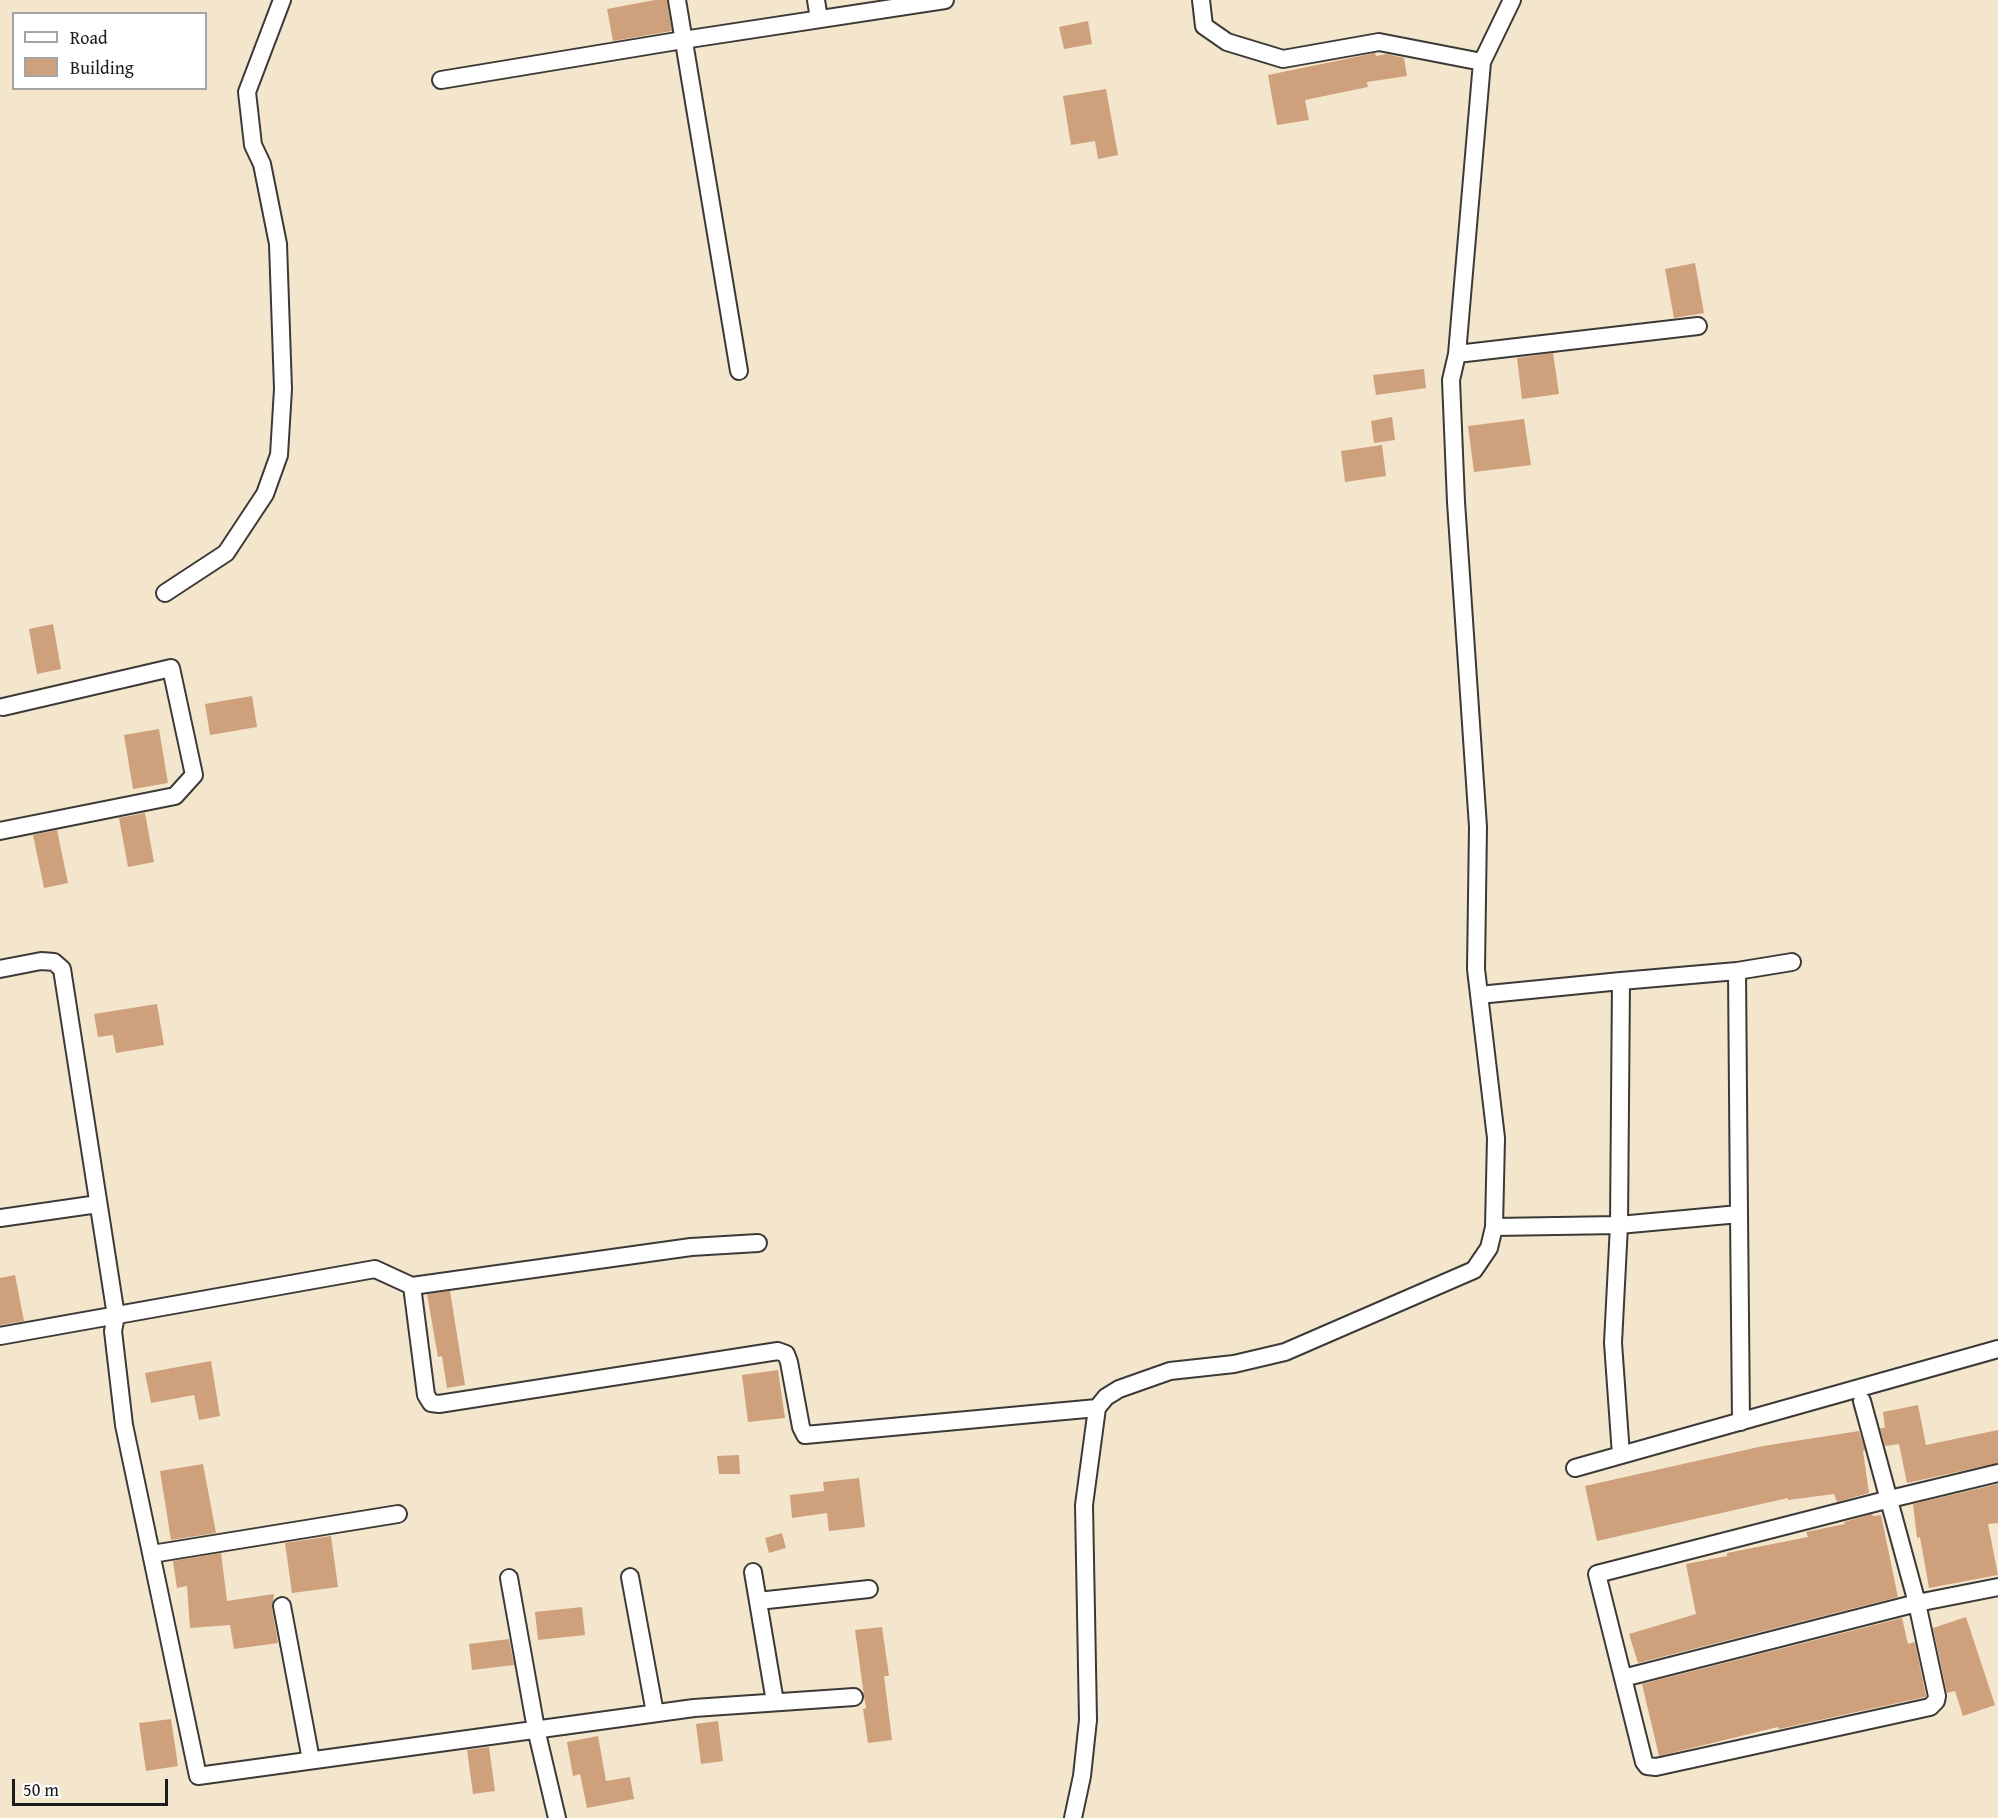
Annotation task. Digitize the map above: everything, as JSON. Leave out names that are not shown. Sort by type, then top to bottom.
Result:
[{"type":"street","points":[[165,593],[226,553],[265,494],[279,455],[283,389],[278,244],[262,164],[254,145],[247,92],[282,0]]},
{"type":"street","points":[[676,0],[739,371]]},
{"type":"street","points":[[816,0],[819,19]]},
{"type":"street","points":[[441,80],[945,0]]},
{"type":"street","points":[[1201,0],[1204,26],[1227,42],[1283,59],[1379,42],[1482,62]]},
{"type":"street","points":[[1073,1818],[1082,1776],[1089,1720],[1084,1505],[1096,1408],[1106,1397],[1119,1389],[1170,1371],[1234,1364],[1285,1352],[1474,1270],[1489,1248],[1494,1227],[1496,1138],[1476,969],[1478,827],[1450,380],[1457,354],[1482,62],[1512,0]]},
{"type":"street","points":[[1457,354],[1698,326]]},
{"type":"street","points":[[0,831],[175,796],[194,775],[171,668],[3,707]]},
{"type":"street","points":[[0,969],[41,961],[54,962],[62,969],[116,1316],[113,1331],[124,1425],[198,1776],[694,1708],[854,1697]]},
{"type":"street","points":[[1479,995],[1737,971],[1792,962]]},
{"type":"street","points":[[1737,971],[1741,1422]]},
{"type":"street","points":[[1621,981],[1619,1225],[1613,1343],[1621,1455]]},
{"type":"street","points":[[0,1218],[98,1204]]},
{"type":"street","points":[[1494,1227],[1619,1225],[1739,1214]]},
{"type":"street","points":[[0,1336],[375,1269],[412,1286],[691,1247],[758,1244]]},
{"type":"street","points":[[412,1286],[426,1395],[431,1403],[439,1404],[778,1351],[786,1354],[789,1362],[801,1427],[805,1436],[1096,1408]]},
{"type":"street","points":[[1575,1468],[1998,1349]]},
{"type":"street","points":[[1862,1401],[1890,1499],[1917,1603],[1937,1696],[1936,1701],[1930,1707],[1652,1767],[1647,1766],[1644,1762],[1597,1574],[1890,1499],[1998,1473]]},
{"type":"street","points":[[152,1554],[398,1514]]},
{"type":"street","points":[[753,1572],[775,1702]]},
{"type":"street","points":[[630,1577],[655,1713]]},
{"type":"street","points":[[509,1578],[536,1729],[557,1818]]},
{"type":"street","points":[[1623,1678],[1917,1603],[1998,1587]]},
{"type":"street","points":[[758,1601],[869,1588]]},
{"type":"street","points":[[282,1606],[310,1760]]},
{"type":"building","points":[[667,0],[672,31],[613,41],[607,9]]},
{"type":"building","points":[[1088,21],[1092,44],[1064,49],[1059,27]]},
{"type":"building","points":[[1375,53],[1376,56],[1387,54],[1404,58],[1407,76],[1367,82],[1368,87],[1305,100],[1309,120],[1277,125],[1268,75]]},
{"type":"building","points":[[1106,89],[1118,155],[1098,159],[1095,141],[1071,145],[1063,96]]},
{"type":"building","points":[[1695,263],[1704,313],[1674,318],[1665,269]]},
{"type":"building","points":[[1553,353],[1559,394],[1522,399],[1517,358]]},
{"type":"building","points":[[1424,369],[1426,388],[1376,395],[1373,375]]},
{"type":"building","points":[[1392,417],[1395,440],[1374,443],[1371,421]]},
{"type":"building","points":[[1524,419],[1531,465],[1474,472],[1468,426]]},
{"type":"building","points":[[1382,445],[1386,476],[1345,482],[1341,451]]},
{"type":"building","points":[[53,624],[61,669],[37,674],[29,629]]},
{"type":"building","points":[[252,696],[257,727],[210,735],[205,704]]},
{"type":"building","points":[[159,729],[168,783],[133,789],[124,735]]},
{"type":"building","points":[[145,813],[154,862],[128,867],[119,818]]},
{"type":"building","points":[[57,830],[68,883],[44,888],[33,835]]},
{"type":"building","points":[[157,1004],[164,1045],[116,1053],[113,1035],[98,1037],[94,1014]]},
{"type":"building","points":[[15,1275],[24,1321],[0,1325],[0,1278]]},
{"type":"building","points":[[450,1291],[465,1385],[447,1388],[442,1356],[438,1357],[427,1294]]},
{"type":"building","points":[[211,1361],[220,1416],[199,1420],[194,1395],[151,1403],[145,1373]]},
{"type":"building","points":[[778,1370],[785,1418],[748,1422],[742,1375]]},
{"type":"building","points":[[1918,1405],[1926,1445],[1998,1430],[1998,1463],[1907,1483],[1899,1444],[1885,1446],[1880,1428],[1885,1428],[1883,1412]]},
{"type":"building","points":[[1859,1431],[1865,1450],[1863,1451],[1869,1493],[1837,1502],[1834,1494],[1788,1500],[1788,1498],[1597,1541],[1585,1486],[1763,1446]]},
{"type":"building","points":[[739,1455],[740,1474],[719,1474],[717,1456]]},
{"type":"building","points":[[203,1464],[216,1533],[171,1540],[160,1471]]},
{"type":"building","points":[[859,1478],[865,1527],[829,1531],[827,1513],[792,1518],[790,1495],[824,1491],[823,1482]]},
{"type":"building","points":[[1998,1484],[1998,1523],[1988,1524],[1998,1575],[1929,1588],[1920,1537],[1917,1538],[1913,1504]]},
{"type":"building","points":[[1872,1514],[1873,1516],[1881,1515],[1898,1597],[1638,1663],[1629,1634],[1696,1614],[1686,1564],[1727,1556],[1727,1553],[1808,1537],[1806,1532],[1845,1524],[1844,1522]]},
{"type":"building","points":[[782,1533],[786,1548],[769,1553],[765,1538]]},
{"type":"building","points":[[331,1536],[338,1587],[292,1593],[285,1543]]},
{"type":"building","points":[[221,1553],[227,1601],[274,1594],[272,1608],[278,1643],[234,1649],[230,1625],[190,1628],[187,1586],[177,1588],[173,1561]]},
{"type":"building","points":[[582,1607],[585,1635],[538,1640],[535,1612]]},
{"type":"building","points":[[1966,1617],[1995,1705],[1963,1716],[1955,1691],[1947,1693],[1933,1628]]},
{"type":"building","points":[[1902,1618],[1908,1644],[1915,1642],[1925,1697],[1779,1729],[1778,1727],[1659,1756],[1642,1684]]},
{"type":"building","points":[[882,1627],[889,1676],[884,1676],[892,1740],[868,1743],[863,1709],[866,1708],[855,1630]]},
{"type":"building","points":[[509,1639],[514,1665],[472,1670],[469,1644]]},
{"type":"building","points":[[171,1719],[178,1766],[146,1771],[139,1723]]},
{"type":"building","points":[[718,1721],[723,1761],[701,1764],[696,1724]]},
{"type":"building","points":[[598,1736],[606,1781],[630,1777],[634,1799],[587,1808],[580,1774],[573,1776],[567,1742]]},
{"type":"building","points":[[489,1747],[495,1791],[473,1794],[467,1750]]}]
